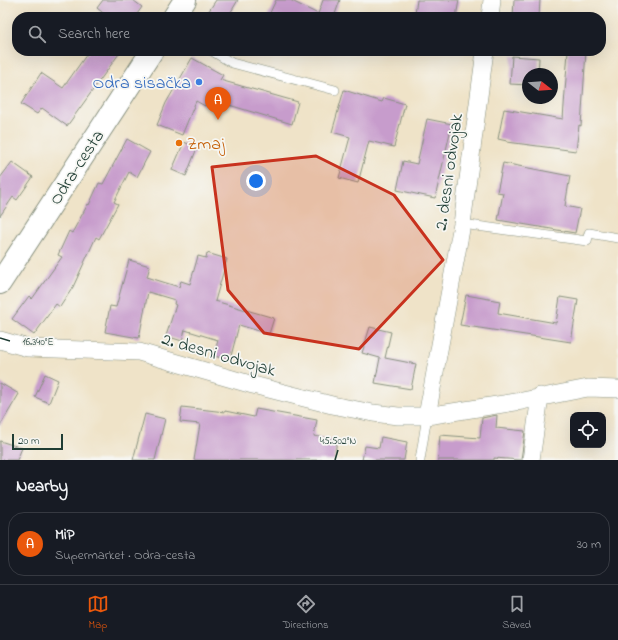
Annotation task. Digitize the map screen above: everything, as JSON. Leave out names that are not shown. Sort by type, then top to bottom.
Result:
[{"type":"main road","points":[[177,12],[185,0]]},
{"type":"main road","name":"Odra-cesta","points":[[2,275],[149,56]]},
{"type":"street","points":[[491,12],[492,0]]},
{"type":"street","name":"2. desni odvojak","points":[[427,416],[462,224],[484,56]]},
{"type":"street","name":"2. desni odvojak","points":[[0,340],[28,348],[139,352],[253,385],[373,414],[427,416],[588,388],[618,388]]},
{"type":"street","points":[[531,460],[540,396]]},
{"type":"lane","points":[[220,56],[232,63],[335,90]]},
{"type":"lane","points":[[462,224],[587,241],[589,233],[618,238]]},
{"type":"lane","points":[[420,460],[427,416]]},
{"type":"highlighted area","points":[[316,156],[394,195],[443,260],[359,349],[264,333],[228,290],[212,167]]},
{"type":"building","points":[[103,0],[133,0],[142,7],[138,12],[102,12],[97,8]]},
{"type":"building","points":[[216,0],[238,0],[231,12],[208,12]]},
{"type":"building","points":[[276,0],[290,0],[314,12],[270,12]]},
{"type":"building","points":[[323,0],[340,0],[336,12],[319,12]]},
{"type":"building","points":[[417,0],[459,0],[457,12],[415,12]]},
{"type":"building","points":[[514,0],[540,0],[539,12],[513,12]]},
{"type":"building","points":[[85,56],[117,56],[67,126],[42,108],[37,114],[21,104],[41,73],[63,88]]},
{"type":"building","points":[[512,56],[539,58],[538,68],[522,68],[522,85],[510,84]]},
{"type":"building","points":[[568,56],[586,56],[581,126],[579,125],[576,151],[507,142],[498,139],[504,109],[563,119]]},
{"type":"building","points":[[192,58],[223,75],[220,80],[298,102],[292,124],[209,99],[205,106],[196,101],[182,135],[157,125],[166,103]]},
{"type":"building","points":[[344,90],[382,102],[384,98],[405,104],[394,147],[369,141],[358,183],[339,178],[350,137],[332,132]]},
{"type":"building","points":[[427,119],[452,124],[435,198],[397,190],[403,161],[417,164]]},
{"type":"building","points":[[127,139],[150,152],[137,177],[129,172],[114,202],[118,204],[99,239],[96,237],[73,287],[60,307],[56,304],[34,335],[12,319],[29,296],[32,299],[62,257],[58,255],[69,231],[72,233],[88,204],[89,205],[99,183],[103,184]]},
{"type":"building","points":[[184,142],[197,148],[186,176],[172,170]]},
{"type":"building","points":[[12,162],[33,177],[17,200],[13,197],[0,216],[0,178]]},
{"type":"building","points":[[503,163],[570,176],[565,206],[580,209],[575,233],[498,220],[503,193],[497,192]]},
{"type":"building","points":[[207,253],[227,259],[215,301],[274,318],[269,334],[239,325],[230,360],[214,356],[218,340],[185,330],[182,341],[166,336],[176,305],[174,304],[175,300],[148,292],[139,338],[105,332],[110,306],[116,307],[129,260],[150,266],[147,277],[179,287],[181,281],[190,284],[198,256],[206,258]]},
{"type":"building","points":[[466,295],[500,301],[498,313],[556,323],[560,297],[578,300],[571,342],[460,325]]},
{"type":"building","points":[[370,327],[391,332],[385,358],[416,364],[411,389],[375,383],[380,358],[362,353]]},
{"type":"building","points":[[45,374],[58,380],[49,403],[35,397]]},
{"type":"building","points":[[0,383],[19,394],[0,426]]},
{"type":"building","points":[[182,407],[225,411],[254,417],[256,409],[317,420],[314,436],[337,440],[334,460],[194,460],[200,424],[180,422]]},
{"type":"building","points":[[145,414],[165,419],[155,460],[133,460]]},
{"type":"building","points":[[497,415],[496,428],[525,431],[521,460],[494,458],[494,460],[438,460],[440,435],[480,438],[482,418]]},
{"type":"building","points":[[381,437],[407,442],[404,460],[362,460],[365,446],[379,448]]},
{"type":"building","points":[[0,441],[22,448],[17,460],[0,460]]},
{"type":"place","name":"Odra sisačka","points":[[199,82]]},
{"type":"place","name":"MiP","points":[[218,120]]},
{"type":"place","name":"Zmaj","points":[[179,143]]}]
